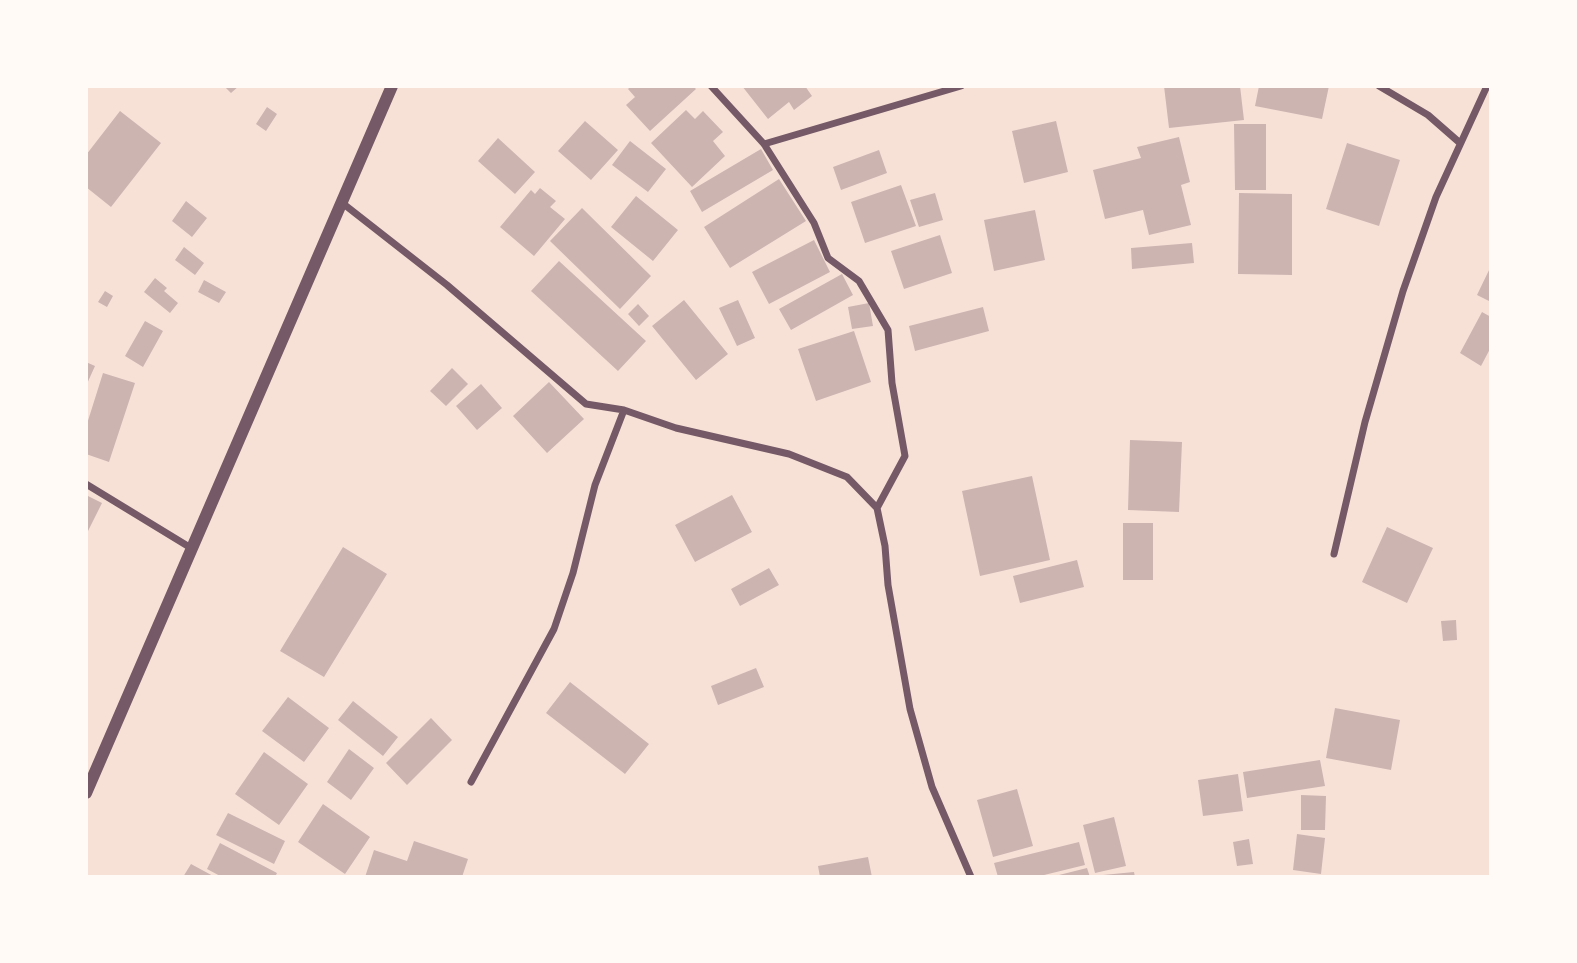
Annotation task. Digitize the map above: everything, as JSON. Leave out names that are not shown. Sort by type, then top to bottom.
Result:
[{"type":"street","points":[[86,793],[392,86]]},
{"type":"street","points":[[711,86],[764,144],[814,223],[828,258],[859,281],[888,330],[892,383],[905,456],[877,508]]},
{"type":"street","points":[[764,144],[961,86]]},
{"type":"street","points":[[1379,86],[1427,116],[1460,143]]},
{"type":"street","points":[[1334,554],[1365,422],[1404,291],[1436,197],[1487,86]]},
{"type":"street","points":[[341,201],[447,285],[586,404],[624,410],[676,428],[789,454],[847,477],[877,508],[910,709],[932,788],[971,877]]},
{"type":"street","points":[[471,782],[554,629],[573,573],[595,485],[624,410]]},
{"type":"street","points":[[86,484],[191,548]]},
{"type":"building","points":[[224,86],[239,86],[231,93]]},
{"type":"building","points":[[631,86],[693,86],[696,89],[650,131],[626,105],[635,97],[628,89]]},
{"type":"building","points":[[742,86],[805,86],[812,96],[794,110],[789,102],[768,119]]},
{"type":"building","points":[[1164,86],[1240,86],[1244,120],[1169,128]]},
{"type":"building","points":[[1259,86],[1329,86],[1322,119],[1255,106]]},
{"type":"building","points":[[267,107],[277,114],[266,131],[256,124]]},
{"type":"building","points":[[686,110],[695,119],[703,111],[723,132],[713,141],[725,156],[692,187],[651,143]]},
{"type":"building","points":[[120,111],[161,143],[111,207],[86,187],[86,155]]},
{"type":"building","points":[[585,121],[618,150],[591,180],[558,151]]},
{"type":"building","points":[[1056,121],[1068,172],[1024,183],[1012,131]]},
{"type":"building","points":[[1234,124],[1266,124],[1266,190],[1235,190]]},
{"type":"building","points":[[1179,137],[1190,182],[1181,185],[1191,225],[1149,235],[1143,210],[1105,219],[1093,170],[1141,158],[1137,147]]},
{"type":"building","points":[[498,138],[535,172],[515,194],[478,161]]},
{"type":"building","points":[[630,141],[666,169],[648,192],[612,165]]},
{"type":"building","points":[[1347,143],[1400,160],[1379,226],[1326,209]]},
{"type":"building","points":[[761,149],[773,170],[702,212],[690,191]]},
{"type":"building","points":[[879,150],[887,173],[841,190],[833,167]]},
{"type":"building","points":[[779,179],[806,221],[730,268],[704,227]]},
{"type":"building","points":[[901,185],[916,226],[865,243],[851,202]]},
{"type":"building","points":[[540,188],[556,201],[550,207],[565,219],[534,256],[500,227],[531,190],[535,194]]},
{"type":"building","points":[[935,193],[943,220],[919,227],[910,200]]},
{"type":"building","points":[[1239,193],[1292,194],[1292,275],[1238,274]]},
{"type":"building","points":[[636,196],[678,230],[653,261],[611,227]]},
{"type":"building","points":[[186,201],[207,218],[192,237],[172,221]]},
{"type":"building","points":[[582,208],[651,276],[620,309],[550,241]]},
{"type":"building","points":[[1035,210],[1045,260],[994,271],[984,220]]},
{"type":"building","points":[[940,235],[952,273],[904,289],[891,251]]},
{"type":"building","points":[[814,240],[830,272],[769,304],[752,272]]},
{"type":"building","points":[[1192,243],[1194,263],[1132,269],[1131,248]]},
{"type":"building","points":[[184,247],[204,263],[195,275],[175,260]]},
{"type":"building","points":[[559,261],[646,341],[618,371],[531,291]]},
{"type":"building","points":[[1491,266],[1491,302],[1477,295]]},
{"type":"building","points":[[842,274],[853,295],[791,330],[779,309]]},
{"type":"building","points":[[155,278],[167,288],[164,291],[178,303],[170,313],[144,292]]},
{"type":"building","points":[[204,280],[226,292],[219,303],[198,292]]},
{"type":"building","points":[[105,291],[113,296],[107,307],[98,302]]},
{"type":"building","points":[[684,300],[728,354],[696,380],[652,326]]},
{"type":"building","points":[[738,300],[755,338],[737,346],[719,308]]},
{"type":"building","points":[[869,303],[873,326],[852,329],[848,307]]},
{"type":"building","points":[[638,304],[649,316],[639,326],[628,314]]},
{"type":"building","points":[[983,307],[989,331],[915,351],[909,326]]},
{"type":"building","points":[[1482,312],[1491,317],[1491,347],[1481,366],[1460,353]]},
{"type":"building","points":[[145,321],[163,331],[143,367],[125,356]]},
{"type":"building","points":[[854,331],[871,382],[816,401],[798,349]]},
{"type":"building","points":[[86,362],[95,366],[86,386]]},
{"type":"building","points":[[452,368],[468,384],[446,406],[430,391]]},
{"type":"building","points":[[103,373],[135,383],[109,462],[86,454],[86,427]]},
{"type":"building","points":[[549,382],[584,419],[547,453],[513,416]]},
{"type":"building","points":[[481,384],[502,408],[477,430],[456,406]]},
{"type":"building","points":[[1130,440],[1182,442],[1179,512],[1128,510]]},
{"type":"building","points":[[1032,476],[1050,560],[980,576],[962,491]]},
{"type":"building","points":[[86,495],[102,503],[86,535]]},
{"type":"building","points":[[732,495],[752,532],[695,562],[675,525]]},
{"type":"building","points":[[1123,523],[1153,523],[1153,580],[1123,580]]},
{"type":"building","points":[[1387,527],[1433,548],[1407,603],[1362,582]]},
{"type":"building","points":[[343,547],[387,574],[324,677],[280,651]]},
{"type":"building","points":[[1077,560],[1084,587],[1020,603],[1013,576]]},
{"type":"building","points":[[769,568],[779,585],[740,606],[731,589]]},
{"type":"building","points":[[1456,620],[1457,640],[1443,641],[1441,621]]},
{"type":"building","points":[[756,668],[764,687],[718,705],[711,686]]},
{"type":"building","points":[[570,682],[649,744],[625,774],[546,713]]},
{"type":"building","points":[[288,697],[329,728],[304,762],[262,731]]},
{"type":"building","points":[[353,701],[398,737],[383,756],[338,720]]},
{"type":"building","points":[[1335,708],[1400,720],[1391,770],[1326,758]]},
{"type":"building","points":[[431,718],[452,740],[407,785],[386,763]]},
{"type":"building","points":[[349,749],[374,768],[351,800],[327,782]]},
{"type":"building","points":[[264,752],[308,784],[279,825],[235,794]]},
{"type":"building","points":[[1320,760],[1325,786],[1247,798],[1243,772]]},
{"type":"building","points":[[1238,774],[1243,811],[1203,816],[1198,780]]},
{"type":"building","points":[[1017,789],[1033,846],[993,857],[977,800]]},
{"type":"building","points":[[1301,795],[1326,796],[1325,830],[1301,830]]},
{"type":"building","points":[[323,804],[370,837],[345,874],[298,842]]},
{"type":"building","points":[[228,813],[285,841],[274,864],[216,835]]},
{"type":"building","points":[[1114,817],[1126,866],[1095,873],[1083,825]]},
{"type":"building","points":[[1297,834],[1325,838],[1321,874],[1293,870]]},
{"type":"building","points":[[1249,839],[1253,864],[1237,866],[1233,842]]},
{"type":"building","points":[[414,841],[468,859],[462,877],[365,877],[374,850],[407,861]]},
{"type":"building","points":[[1079,842],[1085,865],[1036,877],[998,877],[994,863]]},
{"type":"building","points":[[220,843],[277,873],[275,877],[222,877],[207,869]]},
{"type":"building","points":[[868,857],[872,877],[820,877],[818,866]]},
{"type":"building","points":[[191,864],[215,877],[183,877]]},
{"type":"building","points":[[1087,868],[1090,877],[1055,877],[1055,876]]},
{"type":"building","points":[[1134,872],[1135,877],[1103,877],[1103,875]]}]
